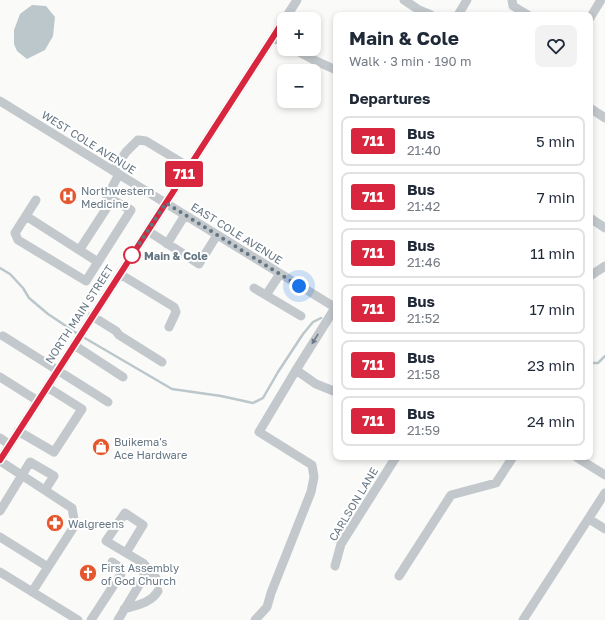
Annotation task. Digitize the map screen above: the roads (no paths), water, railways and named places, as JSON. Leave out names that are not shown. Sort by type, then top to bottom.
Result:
[{"type":"street","name":"NORTH MAIN STREET","points":[[289,12],[297,0]]},
{"type":"street","points":[[404,0],[424,12]]},
{"type":"street","points":[[460,12],[467,0]]},
{"type":"street","points":[[512,0],[513,6],[523,12]]},
{"type":"street","points":[[593,14],[602,0]]},
{"type":"street","name":"NORTH MAIN STREET","points":[[0,461],[57,370],[277,31]]},
{"type":"street","points":[[273,37],[277,39]]},
{"type":"street","points":[[307,56],[333,69]]},
{"type":"street","name":"WEST COLE AVENUE","points":[[0,101],[166,203]]},
{"type":"street","points":[[593,110],[605,118]]},
{"type":"street","points":[[80,249],[106,209],[107,197],[126,152],[138,140],[146,141],[189,167]]},
{"type":"street","points":[[36,200],[15,233],[18,240],[86,281],[131,210],[107,197]]},
{"type":"street","name":"EAST COLE AVENUE","points":[[166,203],[333,307]]},
{"type":"street","points":[[167,244],[185,215]]},
{"type":"street","points":[[26,216],[80,249],[98,262]]},
{"type":"street","points":[[593,220],[605,228]]},
{"type":"street","points":[[148,231],[199,264],[217,235]]},
{"type":"street","points":[[593,274],[605,266]]},
{"type":"street","points":[[120,274],[174,307],[176,312],[169,328]]},
{"type":"street","points":[[266,295],[280,274]]},
{"type":"street","points":[[254,288],[301,316]]},
{"type":"street","points":[[255,620],[267,607],[271,593],[311,492],[314,477],[312,465],[259,432],[333,311]]},
{"type":"street","points":[[92,316],[162,362]]},
{"type":"street","points":[[3,336],[108,402]]},
{"type":"street","points":[[74,344],[123,377]]},
{"type":"street","points":[[296,370],[316,384],[333,391]]},
{"type":"street","points":[[0,377],[38,401]]},
{"type":"street","points":[[18,431],[54,452],[82,409],[47,387]]},
{"type":"street","points":[[0,438],[10,444]]},
{"type":"street","name":"CARLSON LANE","points":[[335,566],[341,544],[394,460]]},
{"type":"street","points":[[399,576],[451,495],[496,483],[511,460]]},
{"type":"street","points":[[581,460],[605,475]]},
{"type":"street","points":[[0,461],[72,508],[75,525],[32,592]]},
{"type":"street","points":[[0,511],[30,462],[54,476],[45,490]]},
{"type":"street","points":[[526,619],[605,493]]},
{"type":"street","points":[[589,518],[605,529]]},
{"type":"street","points":[[0,537],[48,567]]},
{"type":"street","points":[[126,553],[143,564],[156,578]]},
{"type":"street","points":[[91,620],[120,574],[119,567],[112,562]]},
{"type":"street","points":[[118,620],[144,577],[143,564]]},
{"type":"street","points":[[0,572],[78,620]]},
{"type":"street","points":[[124,609],[145,602],[154,597],[158,591]]},
{"type":"waterway","points":[[0,268],[10,274],[23,288],[29,298],[48,314],[78,334]]},
{"type":"waterway","points":[[83,337],[172,389],[221,396],[253,403],[263,398],[303,334],[313,322],[321,318]]},
{"type":"waterway","points":[[593,363],[598,363],[605,356]]},
{"type":"place","name":"Northwestern Medicine","points":[[68,196]]},
{"type":"place","name":"Main & Cole","points":[[132,255]]},
{"type":"place","name":"Buikema's Ace Hardware","points":[[101,447]]},
{"type":"place","name":"Walgreens","points":[[55,523]]},
{"type":"place","name":"First Assembly of God Church","points":[[88,573]]}]
